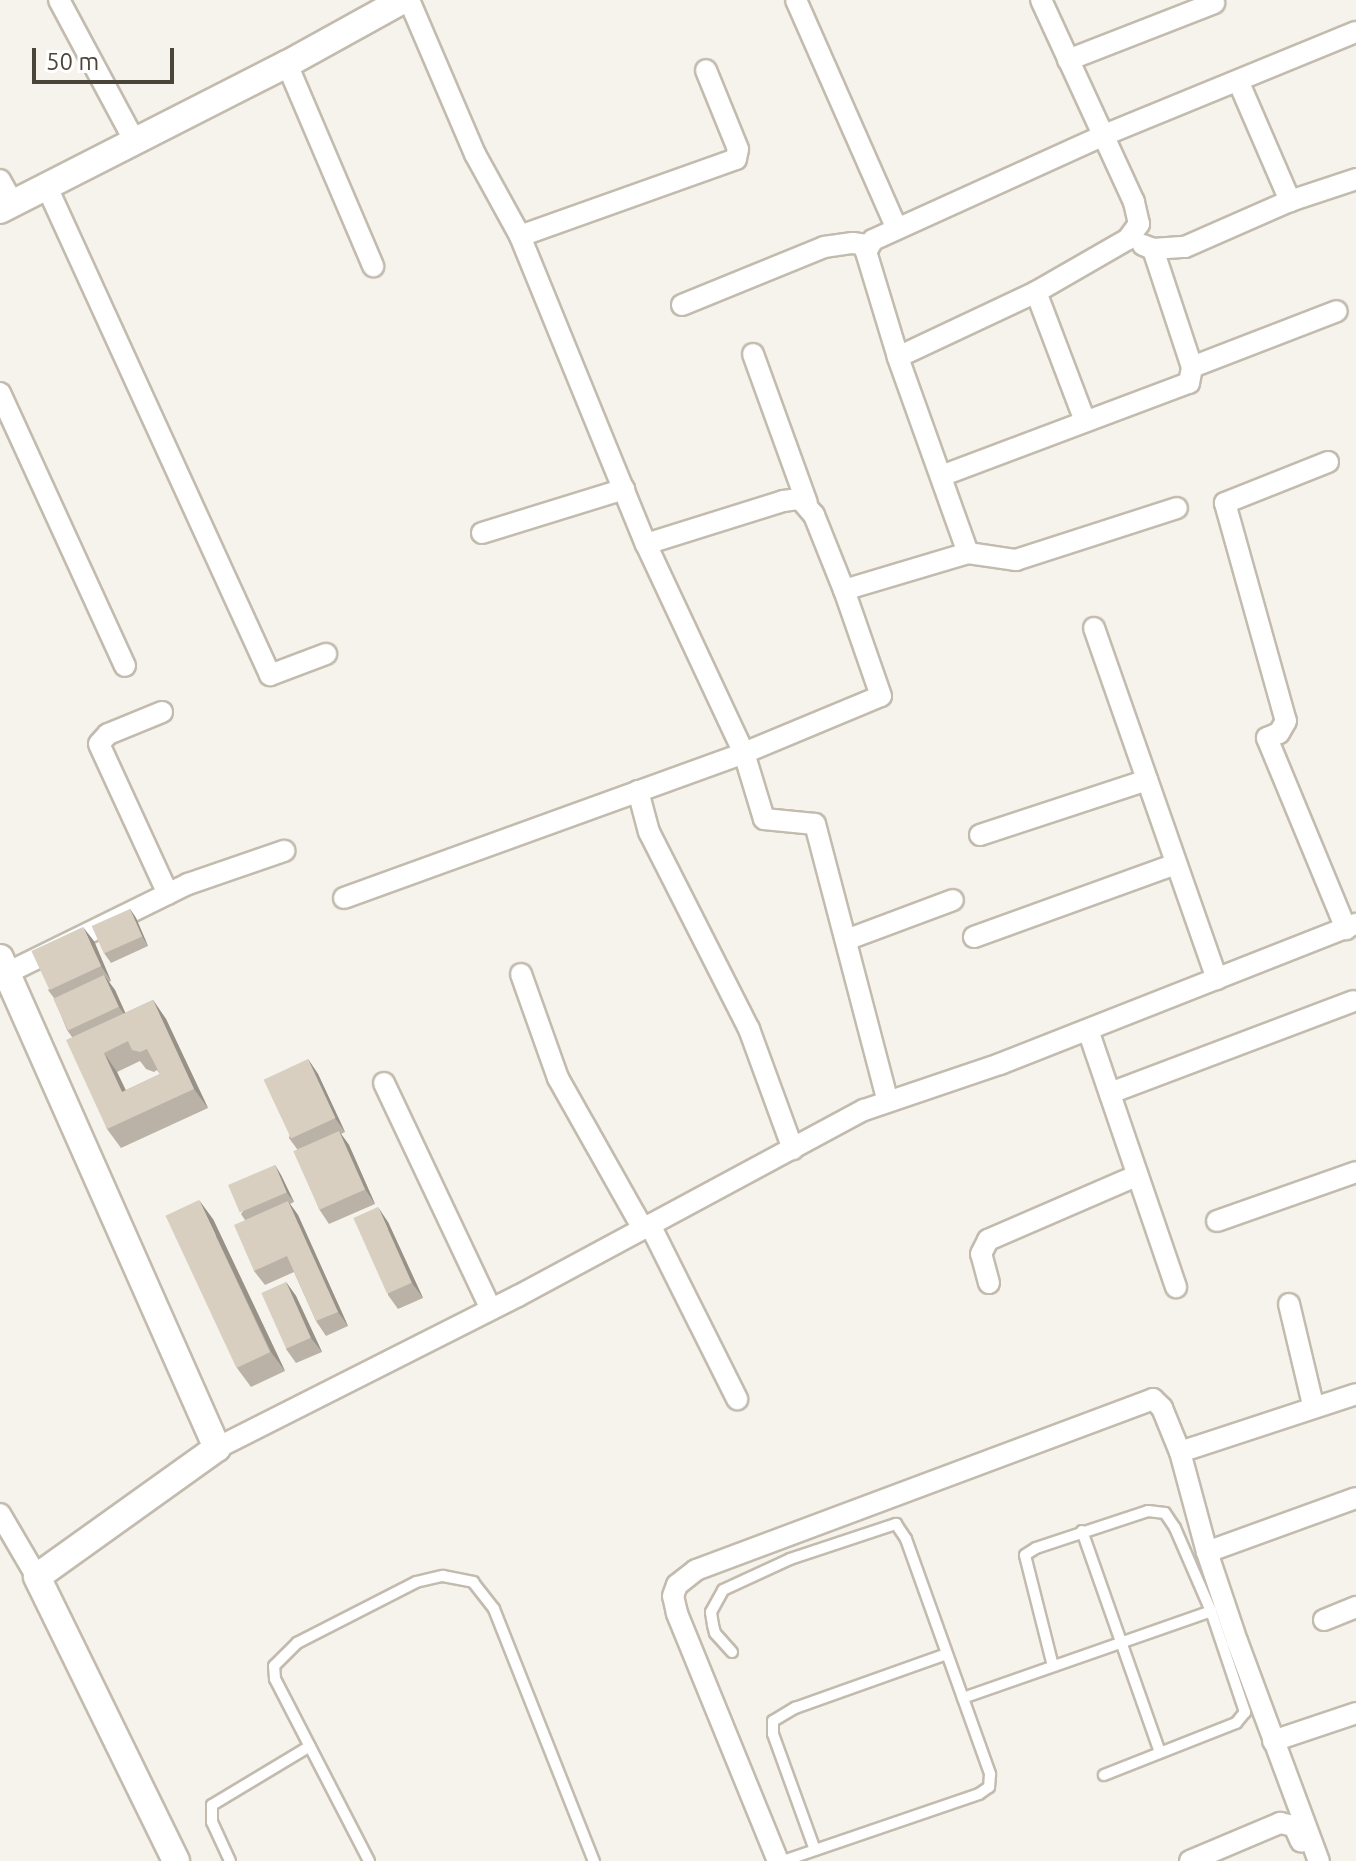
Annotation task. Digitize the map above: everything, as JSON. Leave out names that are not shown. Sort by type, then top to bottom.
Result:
[{"type":"street","points":[[59,0],[135,142]]},
{"type":"street","points":[[4,197],[46,185],[135,142],[406,0],[475,154],[520,236],[646,544],[744,753],[764,819],[815,824],[888,1102]]},
{"type":"street","points":[[796,0],[897,229]]},
{"type":"street","points":[[898,357],[1036,292],[1135,233],[1139,216],[1041,0]]},
{"type":"street","points":[[1068,60],[1214,3]]},
{"type":"street","points":[[682,305],[824,247],[838,243],[868,245],[1102,136],[1239,83],[1356,32]]},
{"type":"street","points":[[287,64],[373,266]]},
{"type":"street","points":[[520,236],[736,159],[738,149],[706,70]]},
{"type":"street","points":[[1239,83],[1290,201]]},
{"type":"street","points":[[1128,239],[1153,249],[1185,247],[1290,201],[1356,179]]},
{"type":"street","points":[[46,185],[270,675],[326,654]]},
{"type":"street","points":[[868,245],[868,263],[898,357],[968,553]]},
{"type":"street","points":[[941,476],[1185,386],[1192,378],[1192,367],[1153,249]]},
{"type":"street","points":[[1036,292],[1085,421]]},
{"type":"street","points":[[1192,367],[1337,311]]},
{"type":"street","points":[[344,898],[744,753],[881,696],[844,590],[807,503],[753,354]]},
{"type":"street","points":[[0,393],[125,666]]},
{"type":"street","points":[[37,1577],[217,1448],[491,1309],[864,1110],[1088,1030],[1351,926],[1267,738],[1279,733],[1286,721],[1225,503],[1328,462]]},
{"type":"street","points":[[482,533],[624,489]]},
{"type":"street","points":[[646,544],[783,501],[800,499],[807,503]]},
{"type":"street","points":[[844,590],[968,553],[1016,560],[1177,508]]},
{"type":"street","points":[[1094,628],[1217,979]]},
{"type":"street","points":[[162,712],[108,734],[99,744],[168,894]]},
{"type":"street","points":[[980,835],[1147,780]]},
{"type":"street","points":[[638,791],[649,832],[749,1029],[793,1149]]},
{"type":"street","points":[[217,1448],[3,966],[204,877],[284,851]]},
{"type":"street","points":[[974,937],[1176,864]]},
{"type":"street","points":[[846,940],[953,900]]},
{"type":"street","points":[[521,974],[558,1078],[646,1227],[737,1399]]},
{"type":"street","points":[[1110,1093],[1353,1001]]},
{"type":"street","points":[[1088,1030],[1176,1287]]},
{"type":"street","points":[[384,1083],[491,1309]]},
{"type":"street","points":[[1217,1221],[1356,1172]]},
{"type":"street","points":[[989,1283],[981,1254],[988,1240],[1138,1175]]},
{"type":"street","points":[[1289,1304],[1313,1405]]},
{"type":"street","points":[[1180,1452],[1313,1405],[1356,1394]]},
{"type":"street","points":[[781,1861],[677,1613],[673,1596],[684,1577],[1147,1399],[1156,1401],[1162,1408],[1180,1452],[1207,1552],[1319,1861]]},
{"type":"street","points":[[1207,1552],[1356,1498]]},
{"type":"street","points":[[0,1514],[37,1577],[176,1861]]},
{"type":"street","points":[[1324,1620],[1356,1607]]},
{"type":"street","points":[[1273,1741],[1356,1713]]},
{"type":"street","points":[[1190,1861],[1286,1822],[1296,1830],[1307,1861]]},
{"type":"lane","points":[[1053,1666],[1024,1559],[1036,1548],[1082,1531],[1148,1511],[1165,1513],[1175,1528],[1211,1611],[1245,1712],[1236,1723],[1104,1775]]},
{"type":"lane","points":[[732,1652],[715,1633],[711,1612],[723,1590],[790,1559],[896,1524],[903,1531],[990,1774],[989,1787],[781,1861]]},
{"type":"lane","points":[[1082,1531],[1160,1752]]},
{"type":"lane","points":[[369,1861],[275,1679],[274,1666],[283,1654],[416,1582],[460,1576],[484,1592],[499,1621],[594,1861]]},
{"type":"lane","points":[[963,1698],[1211,1611]]},
{"type":"lane","points":[[815,1850],[773,1734],[773,1721],[795,1708],[947,1654]]},
{"type":"lane","points":[[230,1861],[212,1822],[212,1805],[310,1746]]},
{"type":"building","points":[[130,909],[142,936],[104,953],[92,926]]},
{"type":"building","points":[[83,927],[101,966],[50,990],[31,951]]},
{"type":"building","points":[[104,975],[119,1007],[68,1030],[53,999]]},
{"type":"building","points":[[153,1000],[194,1089],[107,1129],[66,1040]],"holes":[[[128,1041],[132,1050],[140,1052],[147,1049],[160,1074],[122,1092],[104,1053]]]},
{"type":"building","points":[[308,1059],[335,1118],[291,1139],[264,1080]]},
{"type":"building","points":[[339,1131],[365,1189],[319,1210],[293,1151]]},
{"type":"building","points":[[275,1165],[287,1193],[240,1213],[228,1185]]},
{"type":"building","points":[[199,1200],[270,1352],[236,1368],[165,1216]]},
{"type":"building","points":[[288,1201],[338,1312],[316,1321],[287,1256],[254,1271],[234,1225]]},
{"type":"building","points":[[378,1207],[412,1283],[387,1294],[353,1218]]},
{"type":"building","points":[[286,1282],[311,1338],[286,1349],[261,1293]]}]
